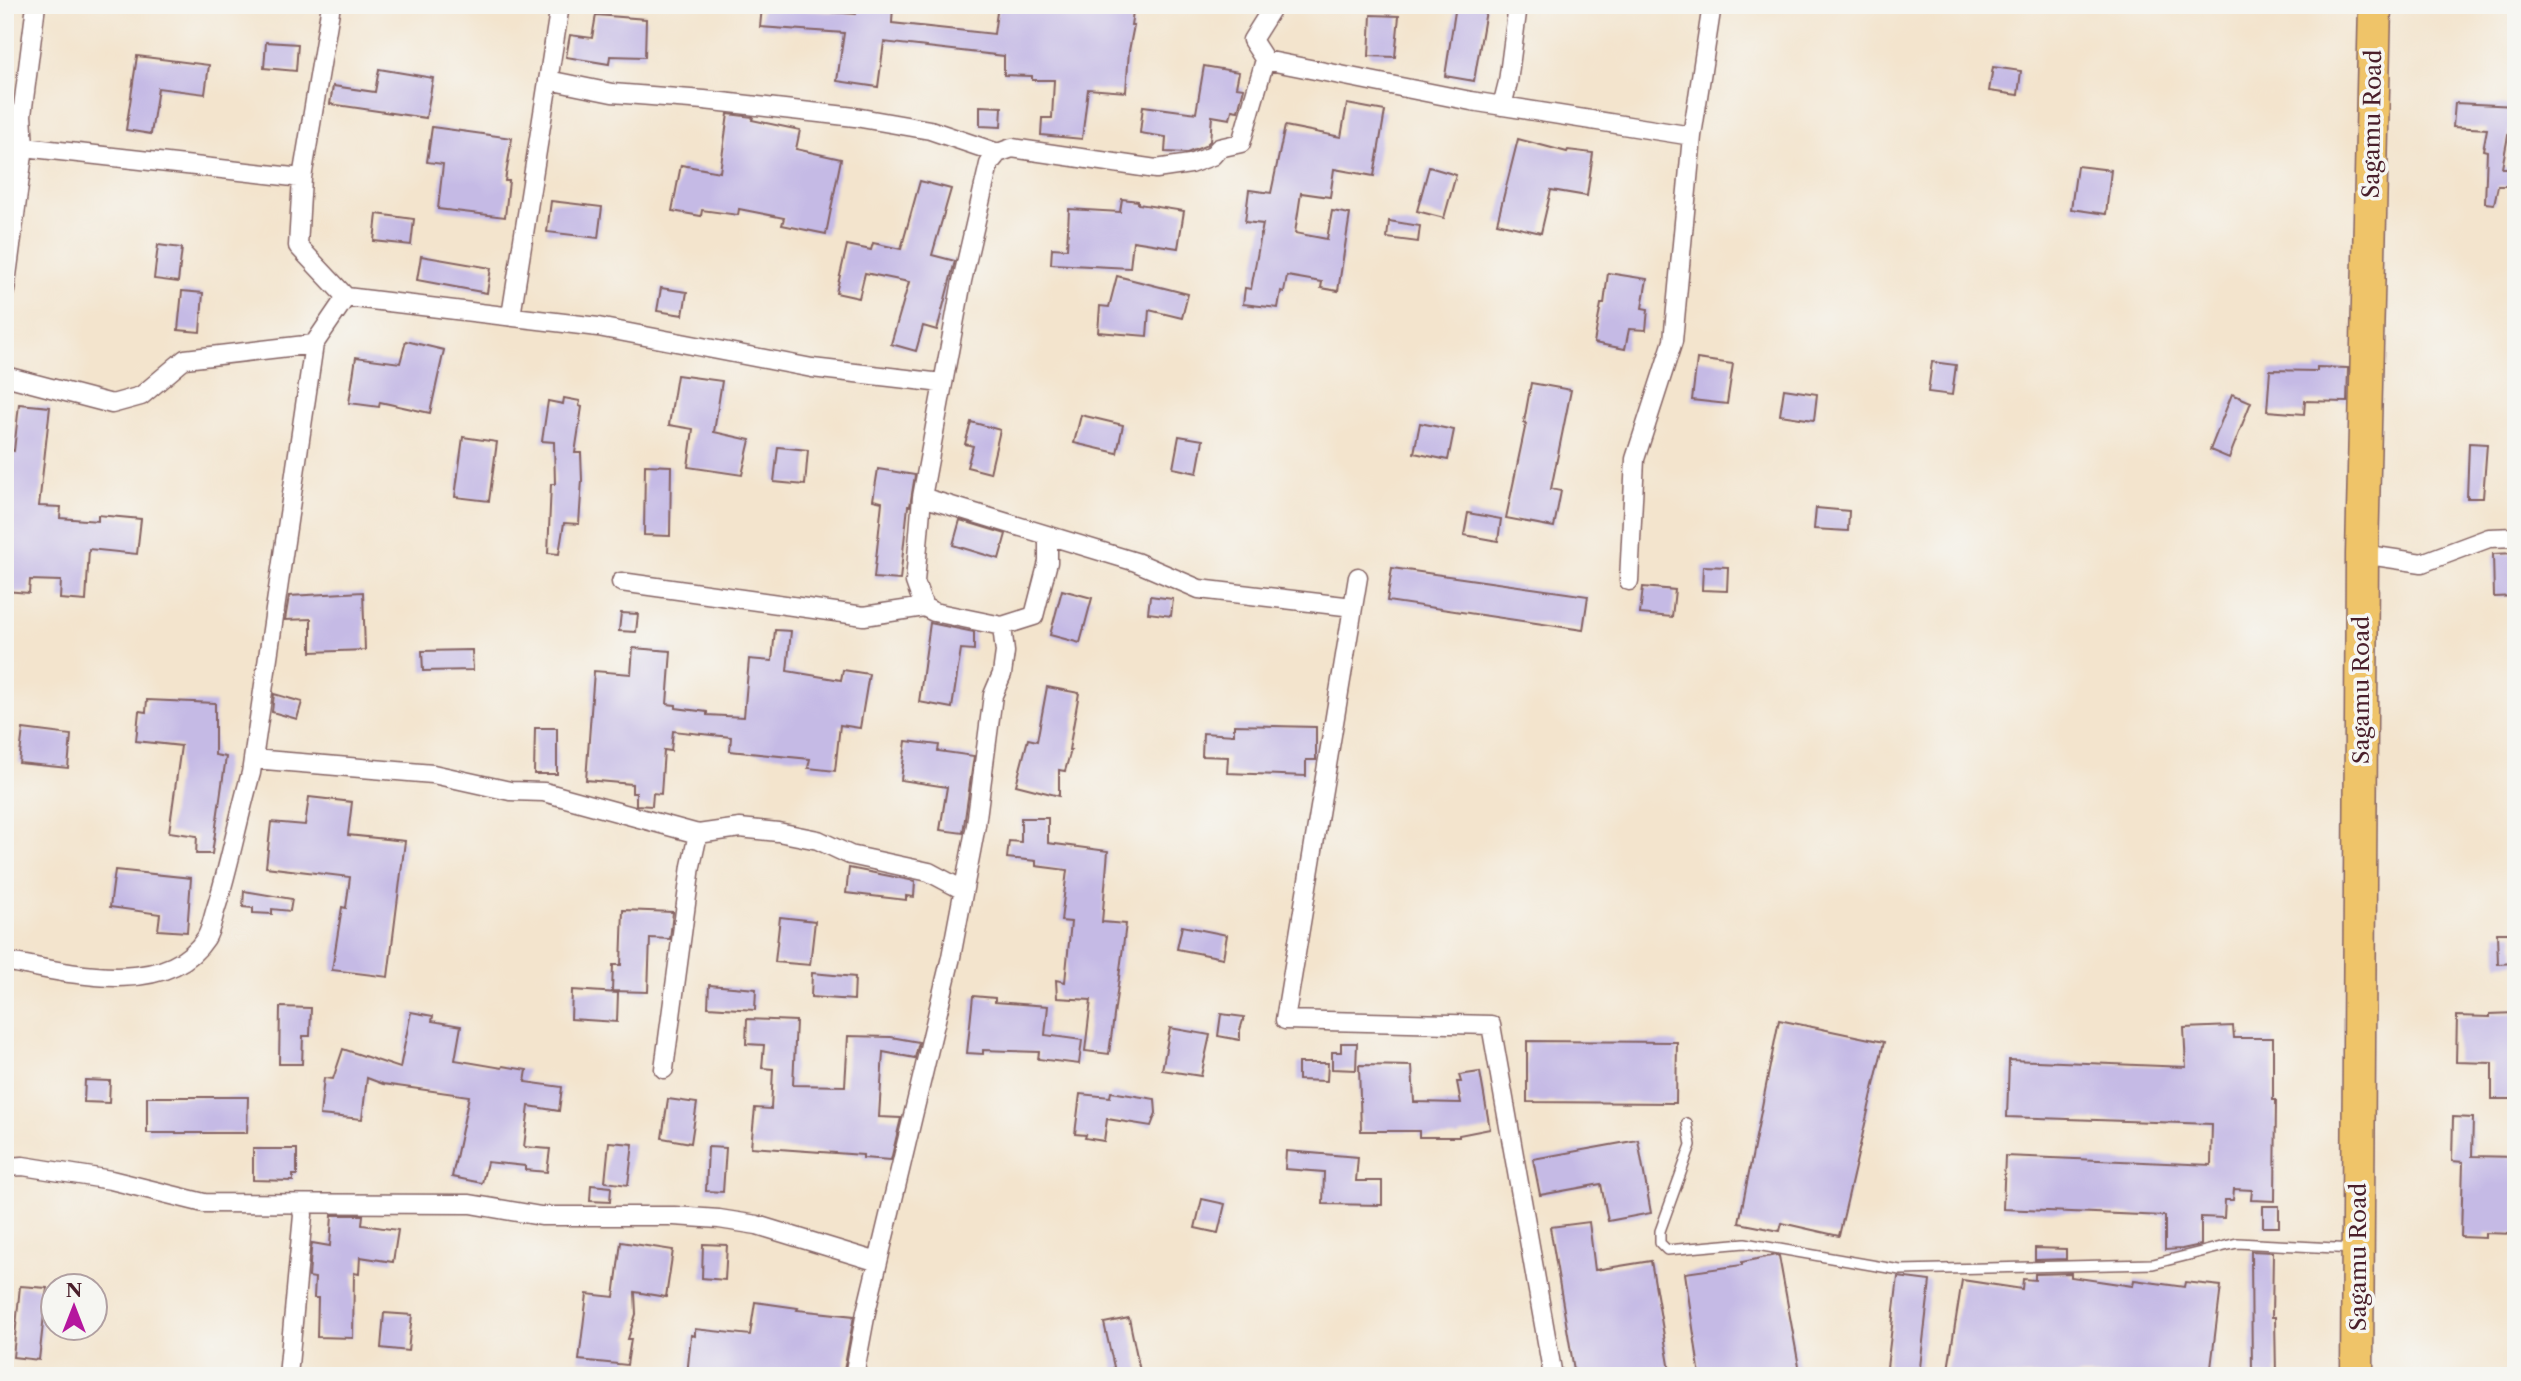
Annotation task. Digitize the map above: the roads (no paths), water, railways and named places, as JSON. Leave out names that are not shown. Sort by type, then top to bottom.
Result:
[{"type":"highway","name":"Sagamu Road","points":[[2357,1376],[2362,554],[2375,5]]},
{"type":"street","points":[[5,291],[24,147],[14,114],[36,5]]},
{"type":"street","points":[[331,5],[302,178],[298,246],[346,296],[598,327],[813,368],[942,383]]},
{"type":"street","points":[[511,316],[560,5]]},
{"type":"street","points":[[1274,5],[1252,40],[1265,60],[1502,106],[1692,136]]},
{"type":"street","points":[[1502,106],[1508,82],[1518,5]]},
{"type":"street","points":[[1629,580],[1635,459],[1674,341],[1692,136],[1712,5]]},
{"type":"street","points":[[924,607],[915,582],[922,497],[962,281],[979,217],[984,179],[989,164],[998,153],[1012,148],[1156,169],[1190,164],[1212,156],[1219,148],[1241,142],[1265,60]]},
{"type":"street","points":[[548,80],[612,93],[855,117],[930,130],[998,153]]},
{"type":"street","points":[[24,147],[302,178]]},
{"type":"street","points":[[5,961],[65,972],[121,978],[169,969],[188,957],[207,937],[224,883],[253,758],[314,344],[346,296]]},
{"type":"street","points":[[5,376],[112,404],[141,396],[186,359],[314,344]]},
{"type":"street","points":[[922,497],[1136,562],[1199,589],[1353,607]]},
{"type":"street","points":[[621,582],[864,616],[924,607],[934,612],[1002,626],[1034,616],[1048,562],[1048,537]]},
{"type":"street","points":[[2362,554],[2422,563],[2489,538],[2516,537]]},
{"type":"street","points":[[1358,577],[1285,1020],[1492,1025],[1553,1376]]},
{"type":"street","points":[[854,1376],[878,1262],[951,957],[976,825],[993,695],[1002,674],[1005,652],[1002,626]]},
{"type":"street","points":[[253,758],[433,774],[510,791],[544,792],[698,834],[740,828],[818,840],[850,855],[929,872],[963,890]]},
{"type":"street","points":[[664,1069],[691,866],[698,834]]},
{"type":"street","points":[[5,1167],[23,1166],[111,1180],[204,1203],[470,1204],[541,1216],[674,1216],[719,1219],[757,1225],[878,1262]]},
{"type":"street","points":[[288,1376],[303,1215],[300,1204]]},
{"type":"lane","points":[[1687,1123],[1691,1145],[1660,1231],[1660,1243],[1667,1250],[1745,1243],[1900,1269],[2153,1265],[2237,1243],[2358,1249]]}]
